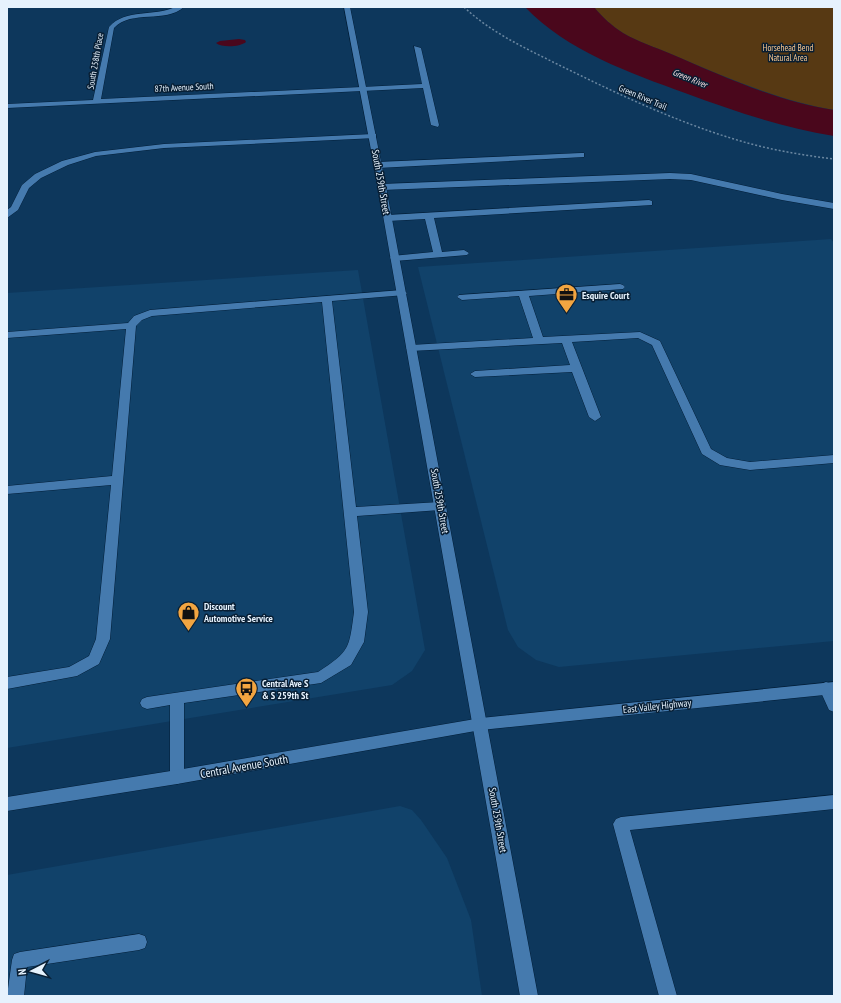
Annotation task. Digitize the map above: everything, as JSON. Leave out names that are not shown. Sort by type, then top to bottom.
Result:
[{"type":"street","name":"South 258th Place","points":[[97,101],[113,24],[126,18],[167,14],[181,7]]},
{"type":"street","name":"South 259th Street","points":[[347,7],[362,89],[373,136],[481,724],[529,996]]},
{"type":"street","points":[[417,48],[435,125]]},
{"type":"street","name":"87th Avenue South","points":[[7,106],[426,86]]},
{"type":"street","points":[[7,215],[15,208],[25,187],[38,176],[65,163],[95,154],[164,146],[373,136]]},
{"type":"street","points":[[378,165],[582,155]]},
{"type":"street","points":[[382,187],[670,176],[690,177],[782,197],[834,206]]},
{"type":"street","points":[[388,218],[649,203]]},
{"type":"street","points":[[429,216],[438,255]]},
{"type":"street","points":[[395,258],[464,253]]},
{"type":"street","points":[[462,297],[620,287]]},
{"type":"street","points":[[523,293],[539,341]]},
{"type":"street","points":[[7,683],[72,672],[94,660],[103,639],[130,326],[138,318],[150,313],[402,294]]},
{"type":"street","points":[[147,703],[321,677],[346,661],[357,642],[362,612],[327,299]]},
{"type":"street","points":[[7,334],[130,326]]},
{"type":"street","points":[[411,348],[640,336],[656,343],[706,451],[724,462],[750,466],[834,459]]},
{"type":"street","points":[[566,340],[595,417]]},
{"type":"street","points":[[475,374],[576,368]]},
{"type":"street","points":[[7,490],[117,480]]},
{"type":"street","points":[[351,512],[440,506]]},
{"type":"street","points":[[830,688],[834,706]]},
{"type":"street","name":"East Valley Highway","points":[[481,724],[830,688]]},
{"type":"street","points":[[177,699],[177,777]]},
{"type":"street","name":"Central Avenue South","points":[[7,804],[177,777],[481,724]]},
{"type":"street","points":[[668,996],[621,824],[834,802]]},
{"type":"street","points":[[15,996],[20,960],[139,942]]},
{"type":"path","name":"Green River Trail","points":[[464,7],[490,27],[525,48],[621,96],[651,109],[757,146],[786,153],[834,159]]},
{"type":"shaded area","points":[[831,239],[834,243],[834,641],[559,667],[536,660],[518,647],[508,630],[418,267]]},
{"type":"shaded area","points":[[358,270],[425,650],[412,671],[392,685],[7,748],[7,293]]},
{"type":"shaded area","points":[[400,806],[412,810],[421,820],[447,858],[471,920],[482,996],[7,996],[7,875]]},
{"type":"green space","name":"Horsehead Bend Natural Area","points":[[594,7],[834,7],[834,110],[792,101],[751,87],[641,42],[623,33],[604,18]]},
{"type":"water","name":"Green River","points":[[525,7],[594,7],[604,18],[623,33],[641,42],[772,95],[834,110],[834,136],[777,124],[703,100],[621,69],[560,36],[542,23]]},
{"type":"water","points":[[239,39],[245,40],[246,42],[240,45],[231,46],[222,46],[216,43],[220,41]]},
{"type":"place","name":"Esquire Court","points":[[567,314]]},
{"type":"place","name":"Discount Automotive Service","points":[[189,632]]},
{"type":"place","name":"Central Ave S & S 259th St","points":[[246,708]]}]
